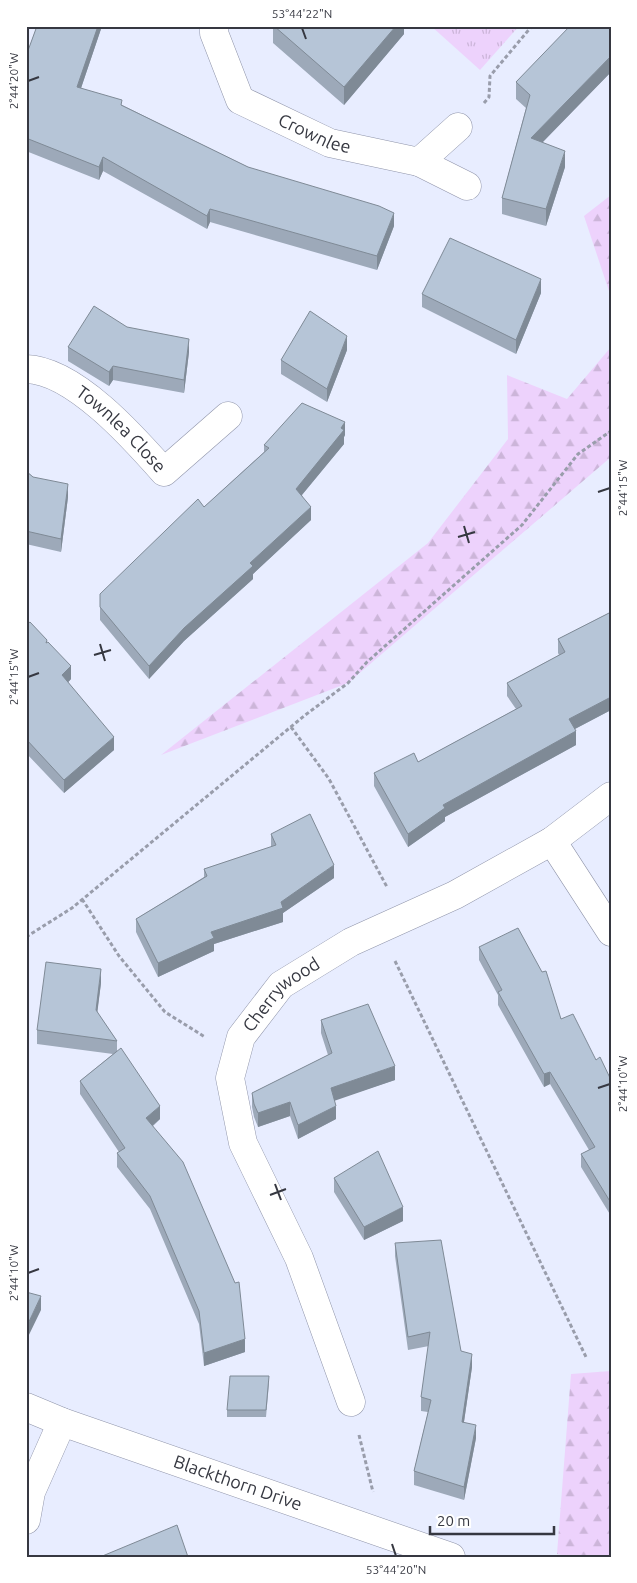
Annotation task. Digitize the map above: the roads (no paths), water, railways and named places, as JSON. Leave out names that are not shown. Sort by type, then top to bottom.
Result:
[{"type":"street","name":"Crownlee","points":[[214,26],[214,33],[240,100],[330,143],[419,162],[467,186]]},
{"type":"street","points":[[419,162],[458,127]]},
{"type":"street","name":"Townlea Close","points":[[26,369],[40,369],[86,395],[126,429],[164,472],[228,416]]},
{"type":"street","name":"Cherrywood","points":[[351,1402],[299,1258],[243,1143],[230,1078],[241,1037],[281,985],[351,942],[455,895],[552,841],[611,796]]},
{"type":"street","points":[[552,841],[611,932]]},
{"type":"street","name":"Blackthorn Drive","points":[[26,1407],[62,1422],[451,1557]]},
{"type":"street","points":[[26,1518],[31,1492],[62,1422]]}]
